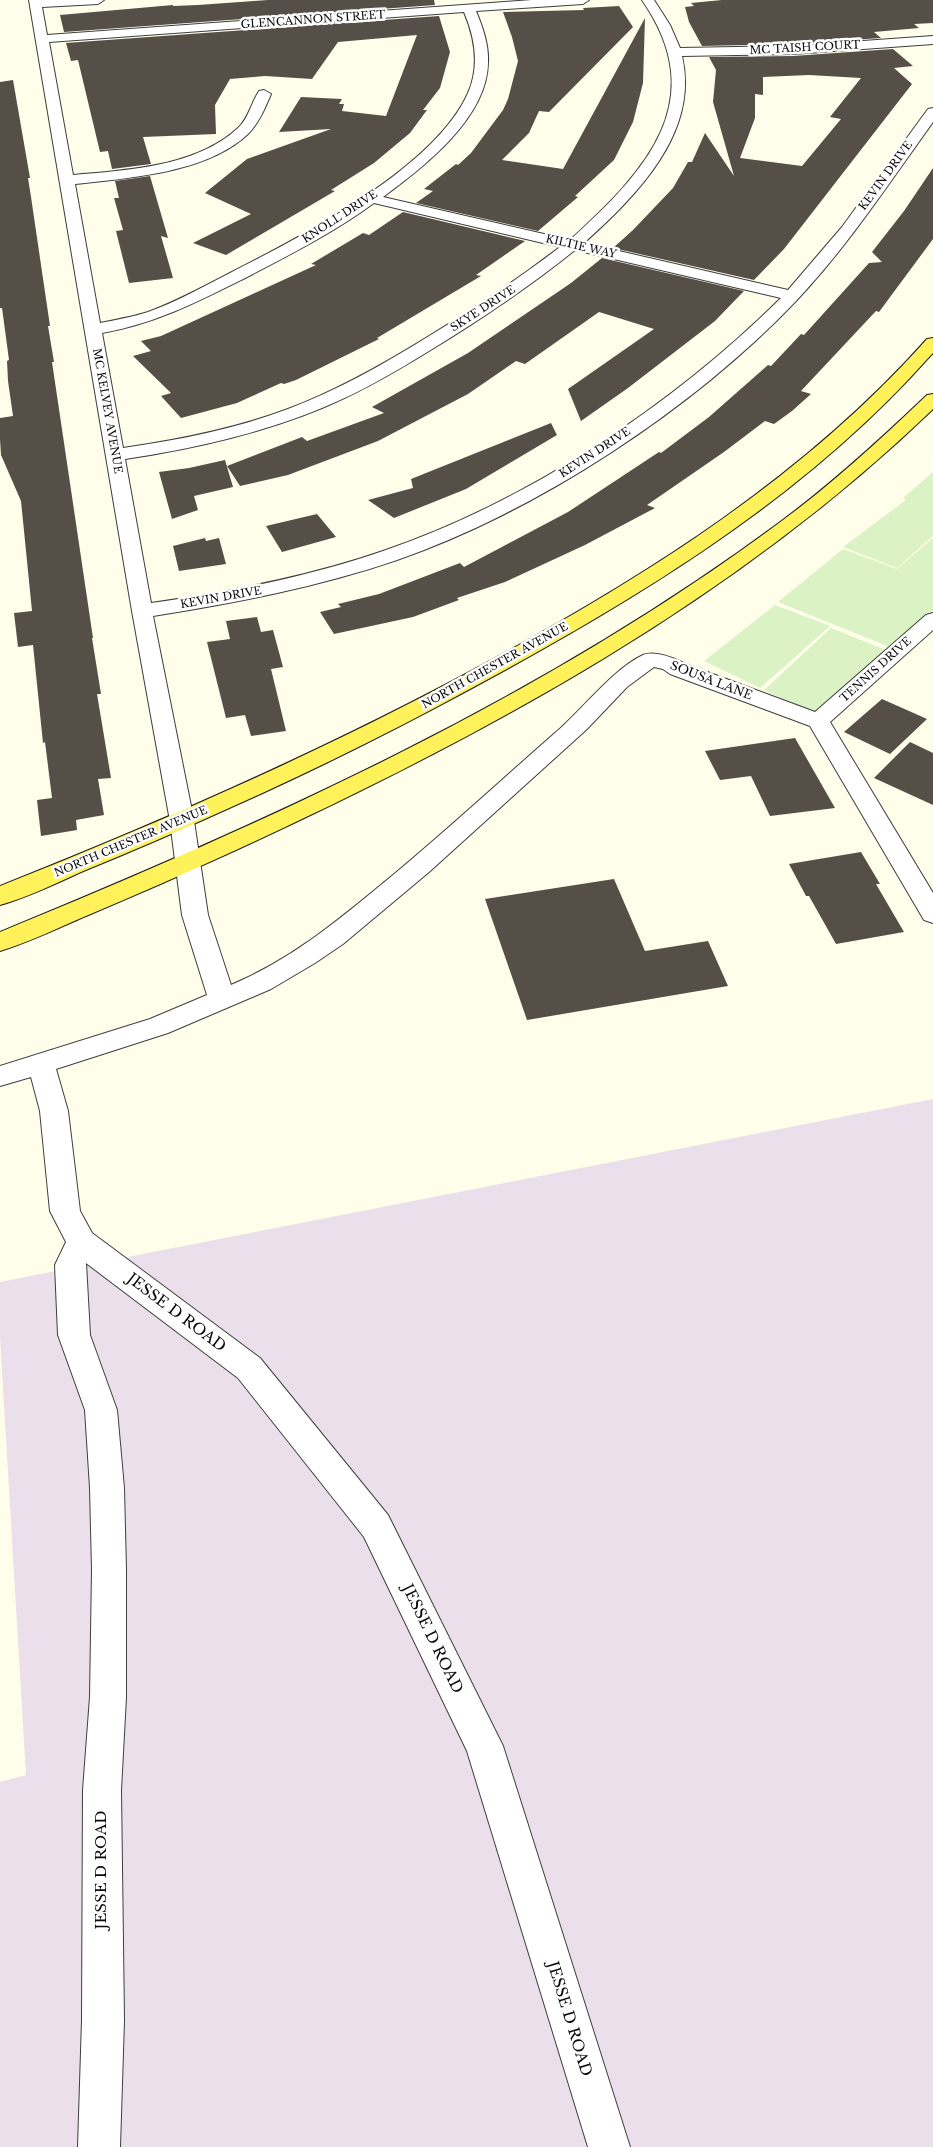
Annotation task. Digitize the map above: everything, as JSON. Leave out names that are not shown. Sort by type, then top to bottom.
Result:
[{"type":"main road","name":"NORTH CHESTER AVENUE","points":[[0,896],[182,821],[311,762],[406,715],[534,646],[610,601],[701,542],[799,471],[860,419],[933,343]]},
{"type":"main road","points":[[0,942],[118,894],[344,791],[442,741],[572,669],[649,622],[741,561],[793,523],[840,486],[930,406],[911,397],[909,389],[910,369]]},
{"type":"street","points":[[36,2],[98,0]]},
{"type":"street","name":"GLENCANNON STREET","points":[[42,39],[584,0]]},
{"type":"street","name":"SKYE DRIVE","points":[[114,455],[204,440],[276,420],[317,404],[406,357],[464,323],[514,289],[572,245],[611,210],[633,186],[663,143],[676,107],[680,84],[676,52],[669,33],[648,0]]},
{"type":"street","name":"MC KELVEY AVENUE","points":[[36,2],[114,455],[182,821]]},
{"type":"street","name":"KNOLL DRIVE","points":[[93,329],[150,316],[202,294],[303,241],[370,198],[425,156],[444,138],[465,111],[481,74],[481,42],[477,27],[468,8]]},
{"type":"street","name":"MC TAISH COURT","points":[[676,52],[793,50],[933,40]]},
{"type":"street","points":[[917,41],[933,55]]},
{"type":"street","points":[[67,180],[144,171],[170,165],[212,150],[242,132],[250,122],[264,94]]},
{"type":"street","name":"KEVIN DRIVE","points":[[142,611],[267,590],[390,556],[485,517],[531,494],[594,455],[660,410],[717,366],[792,296],[839,240],[933,112]]},
{"type":"street","name":"KILTIE WAY","points":[[370,198],[792,296]]},
{"type":"street","name":"TENNIS DRIVE","points":[[818,721],[933,619]]},
{"type":"street","name":"SOUSA LANE","points":[[0,1076],[159,1026],[262,982],[306,957],[354,921],[514,783],[580,724],[619,682],[644,662],[657,660],[670,664],[678,669],[818,721]]},
{"type":"street","points":[[818,721],[933,914]]},
{"type":"street","points":[[182,821],[195,914],[222,999]]},
{"type":"street","name":"JESSE D ROAD","points":[[41,1064],[54,1111],[65,1211],[81,1242],[250,1368],[376,1526],[484,1746],[609,2147]]},
{"type":"street","name":"JESSE D ROAD","points":[[81,1242],[70,1265],[74,1335],[101,1410],[107,1488],[109,1570],[108,1697],[102,1790],[103,2020],[99,2147]]},
{"type":"shaded area","points":[[933,1099],[933,2147],[0,2147],[0,1782],[26,1775],[0,1338],[0,1282]]},
{"type":"green space","points":[[933,472],[933,536],[897,568],[843,547],[906,500],[903,498]]},
{"type":"green space","points":[[933,538],[933,611],[892,648],[778,602],[843,549],[897,569]]},
{"type":"green space","points":[[775,605],[830,626],[760,688],[704,661]]},
{"type":"green space","points":[[831,628],[891,652],[816,715],[764,690]]},
{"type":"building","points":[[268,0],[434,0],[435,5],[64,32],[60,15],[173,5]]},
{"type":"building","points":[[722,0],[933,0],[933,23],[914,24],[919,28],[874,32],[881,38],[793,44],[702,46],[689,22],[685,7],[694,6],[691,3]]},
{"type":"building","points":[[619,6],[633,27],[549,112],[539,111],[529,133],[502,160],[563,169],[645,18],[643,83],[633,122],[614,160],[575,196],[578,197],[538,231],[416,203],[433,191],[424,189],[456,164],[458,165],[471,153],[503,110],[508,99],[518,61],[503,12],[584,10],[583,8]]},
{"type":"building","points":[[439,16],[450,52],[440,88],[423,110],[427,110],[410,133],[374,163],[331,190],[335,191],[226,255],[193,243],[251,214],[205,193],[247,159],[331,129],[279,132],[301,97],[342,99],[339,104],[344,104],[342,111],[386,116],[417,35],[338,42],[312,79],[265,76],[230,79],[215,105],[216,134],[143,137],[151,164],[112,169],[108,151],[100,152],[78,60],[71,61],[66,43]]},
{"type":"building","points":[[893,49],[913,66],[894,68],[912,84],[784,249],[754,280],[613,248],[673,188],[688,162],[692,162],[705,133],[734,176],[713,102],[716,70],[709,57],[793,56]],"holes":[[[809,75],[861,78],[830,117],[841,119],[802,166],[740,158],[755,118],[755,94],[763,95],[763,77]]]},
{"type":"building","points":[[13,80],[30,178],[28,178],[50,326],[48,326],[54,362],[52,362],[101,694],[97,694],[111,778],[98,779],[104,815],[76,820],[77,830],[41,836],[37,800],[52,798],[45,742],[43,743],[33,645],[18,647],[14,613],[32,611],[21,501],[1,455],[0,439],[0,418],[13,416],[8,381],[7,361],[9,360],[2,308],[0,308],[0,82]]},
{"type":"building","points":[[933,168],[933,239],[879,312],[876,311],[801,391],[811,394],[792,411],[774,424],[765,421],[647,505],[655,508],[585,545],[505,582],[457,598],[459,600],[413,617],[334,634],[320,612],[341,607],[338,604],[379,594],[460,563],[464,567],[568,512],[659,452],[661,453],[709,417],[768,365],[771,366],[801,334],[804,335],[869,263],[882,262],[872,252],[904,211]]},
{"type":"building","points":[[150,176],[168,238],[161,236],[173,278],[129,283],[116,231],[123,230],[114,198],[119,198],[115,181]]},
{"type":"building","points":[[403,212],[525,241],[476,275],[481,276],[377,338],[379,339],[296,380],[284,384],[281,383],[237,403],[181,418],[161,396],[171,393],[133,356],[151,351],[141,341],[161,336],[316,265],[311,264],[363,233],[369,235]]},
{"type":"building","points":[[602,258],[744,291],[715,321],[628,388],[581,421],[568,389],[654,329],[599,312],[525,364],[516,361],[468,394],[378,441],[288,475],[240,486],[227,466],[302,437],[307,441],[384,413],[372,407],[468,353],[571,283]]},
{"type":"building","points":[[551,423],[557,435],[466,489],[394,518],[368,500],[413,488],[411,479]]},
{"type":"building","points":[[225,460],[233,487],[194,496],[198,510],[172,519],[159,472]]},
{"type":"building","points":[[317,514],[336,537],[282,552],[266,526]]},
{"type":"building","points":[[205,538],[206,541],[219,538],[226,564],[179,571],[173,546]]},
{"type":"building","points":[[257,617],[261,632],[273,630],[283,667],[271,669],[286,731],[251,736],[245,715],[226,718],[207,642],[230,639],[226,621]]},
{"type":"building","points":[[882,699],[927,719],[890,754],[844,732]]},
{"type":"building","points":[[795,738],[835,808],[770,816],[751,776],[720,780],[705,751]]},
{"type":"building","points":[[910,742],[933,753],[933,805],[874,778]]},
{"type":"building","points":[[861,852],[880,884],[876,884],[904,932],[836,944],[809,896],[806,896],[789,864]]},
{"type":"building","points":[[614,879],[645,951],[708,941],[728,986],[527,1020],[485,899]]}]
